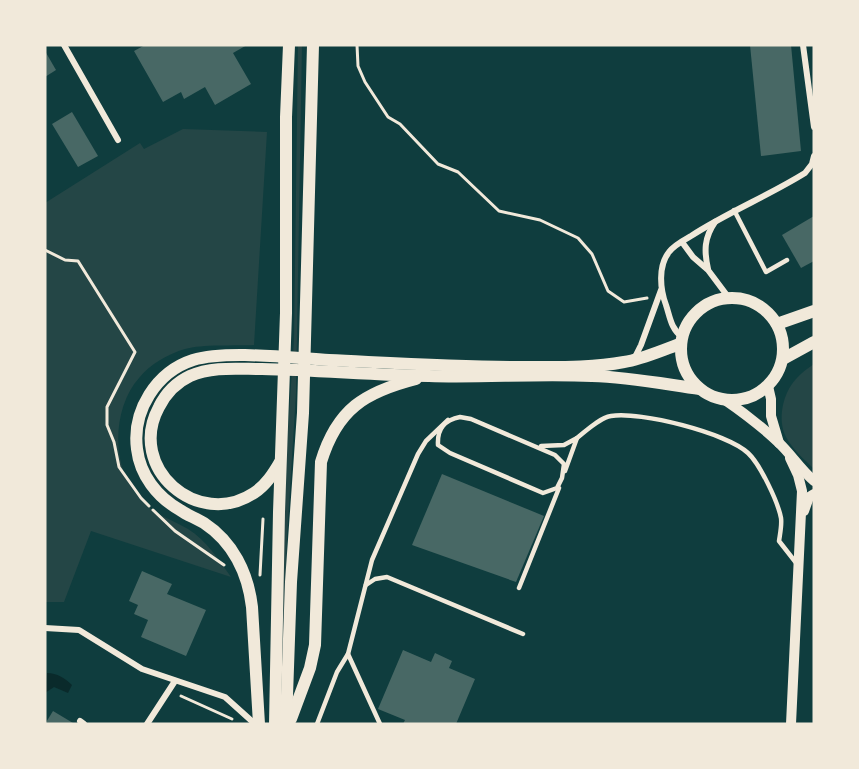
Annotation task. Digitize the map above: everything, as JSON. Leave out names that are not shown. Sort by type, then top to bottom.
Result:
[{"type":"main road","points":[[274,724],[286,312],[286,117],[289,45]]},
{"type":"main road","points":[[288,724],[291,582],[303,413],[313,45]]},
{"type":"main road","points":[[741,298],[762,307],[777,324],[783,347],[783,359],[778,373],[768,386],[753,396],[734,401],[725,400],[708,394],[690,380],[684,367],[681,341],[690,319],[698,310],[718,299],[741,298]]},
{"type":"main road","points":[[777,324],[814,311]]},
{"type":"main road","points":[[257,724],[252,606],[250,588],[244,572],[222,538],[204,523],[173,506],[158,494],[140,465],[136,441],[138,421],[155,385],[166,374],[192,361],[246,356],[492,367],[572,367],[626,362],[681,341]]},
{"type":"main road","points":[[783,359],[814,342]]},
{"type":"main road","points":[[280,462],[269,481],[255,493],[239,501],[221,504],[206,503],[187,497],[167,483],[154,462],[150,444],[151,428],[165,397],[176,384],[191,375],[214,369],[281,369],[429,376],[593,376],[700,389]]},
{"type":"main road","points":[[288,724],[310,668],[315,645],[321,462],[327,440],[337,425],[368,395],[387,387],[429,376]]},
{"type":"street","points":[[64,45],[118,140]]},
{"type":"street","points":[[803,45],[814,127]]},
{"type":"street","points":[[681,341],[672,324],[662,287],[661,277],[666,256],[673,248],[718,218],[805,173],[812,164],[814,156]]},
{"type":"street","points":[[708,270],[705,248],[708,233],[718,218]]},
{"type":"street","points":[[682,242],[693,257],[708,270],[729,298]]},
{"type":"street","points":[[634,359],[662,287]]},
{"type":"street","points":[[768,386],[771,416],[779,443]]},
{"type":"street","points":[[725,400],[751,418],[779,443],[790,458],[814,481]]},
{"type":"street","points":[[790,458],[802,491],[791,724]]},
{"type":"street","points":[[800,520],[809,497],[814,494]]},
{"type":"street","points":[[45,628],[79,630],[142,669],[225,697],[257,724]]},
{"type":"street","points":[[147,724],[175,681]]},
{"type":"lane","points":[[734,210],[766,272],[787,260]]},
{"type":"lane","points":[[530,444],[546,447],[564,445],[594,424],[611,416],[661,420],[692,427],[724,440],[747,452],[768,484],[781,518],[779,541],[798,566]]},
{"type":"lane","points":[[317,724],[337,672],[348,654],[372,560],[418,454],[426,441],[448,420],[460,417],[471,419],[555,455],[564,464],[562,478],[557,488],[543,493],[450,453],[438,445],[437,436],[448,420]]},
{"type":"lane","points":[[519,588],[577,438]]},
{"type":"lane","points":[[366,585],[375,579],[387,577],[523,634]]},
{"type":"lane","points":[[348,654],[380,724]]},
{"type":"path","points":[[358,46],[358,66],[365,82],[388,117],[400,124],[438,164],[458,172],[499,211],[540,220],[578,238],[592,254],[608,291],[624,302],[646,299],[648,289]]},
{"type":"path","points":[[260,578],[264,513]]},
{"type":"path","points":[[182,696],[232,719]]},
{"type":"shaded area","points":[[298,45],[302,45],[296,393],[287,538],[283,670],[276,724],[286,460],[294,339]]},
{"type":"shaded area","points":[[183,129],[267,132],[254,345],[192,347],[154,364],[139,378],[124,403],[118,433],[119,448],[126,477],[139,498],[152,509],[201,539],[231,577],[91,531],[64,602],[45,602],[45,203],[140,143],[144,149]]},
{"type":"shaded area","points":[[814,364],[814,469],[786,437],[782,414],[791,385]]},
{"type":"shaded area","points":[[47,673],[67,680],[72,685],[68,693],[54,687],[45,693]]},
{"type":"building","points":[[145,45],[247,45],[233,53],[251,84],[215,105],[205,87],[184,99],[181,92],[163,102],[134,51]]},
{"type":"building","points":[[750,45],[791,45],[801,151],[761,156]]},
{"type":"building","points":[[45,51],[56,70],[45,77]]},
{"type":"building","points":[[72,112],[98,156],[78,167],[52,124]]},
{"type":"building","points":[[814,216],[814,261],[801,268],[782,235]]},
{"type":"building","points":[[442,474],[544,516],[516,582],[412,545]]},
{"type":"building","points":[[142,571],[172,584],[167,594],[206,610],[186,656],[141,637],[148,620],[134,614],[138,605],[129,601]]},
{"type":"building","points":[[403,650],[431,662],[435,653],[452,661],[449,668],[475,679],[456,724],[403,724],[405,720],[378,709]]},
{"type":"building","points":[[53,711],[73,723],[45,724]]}]
